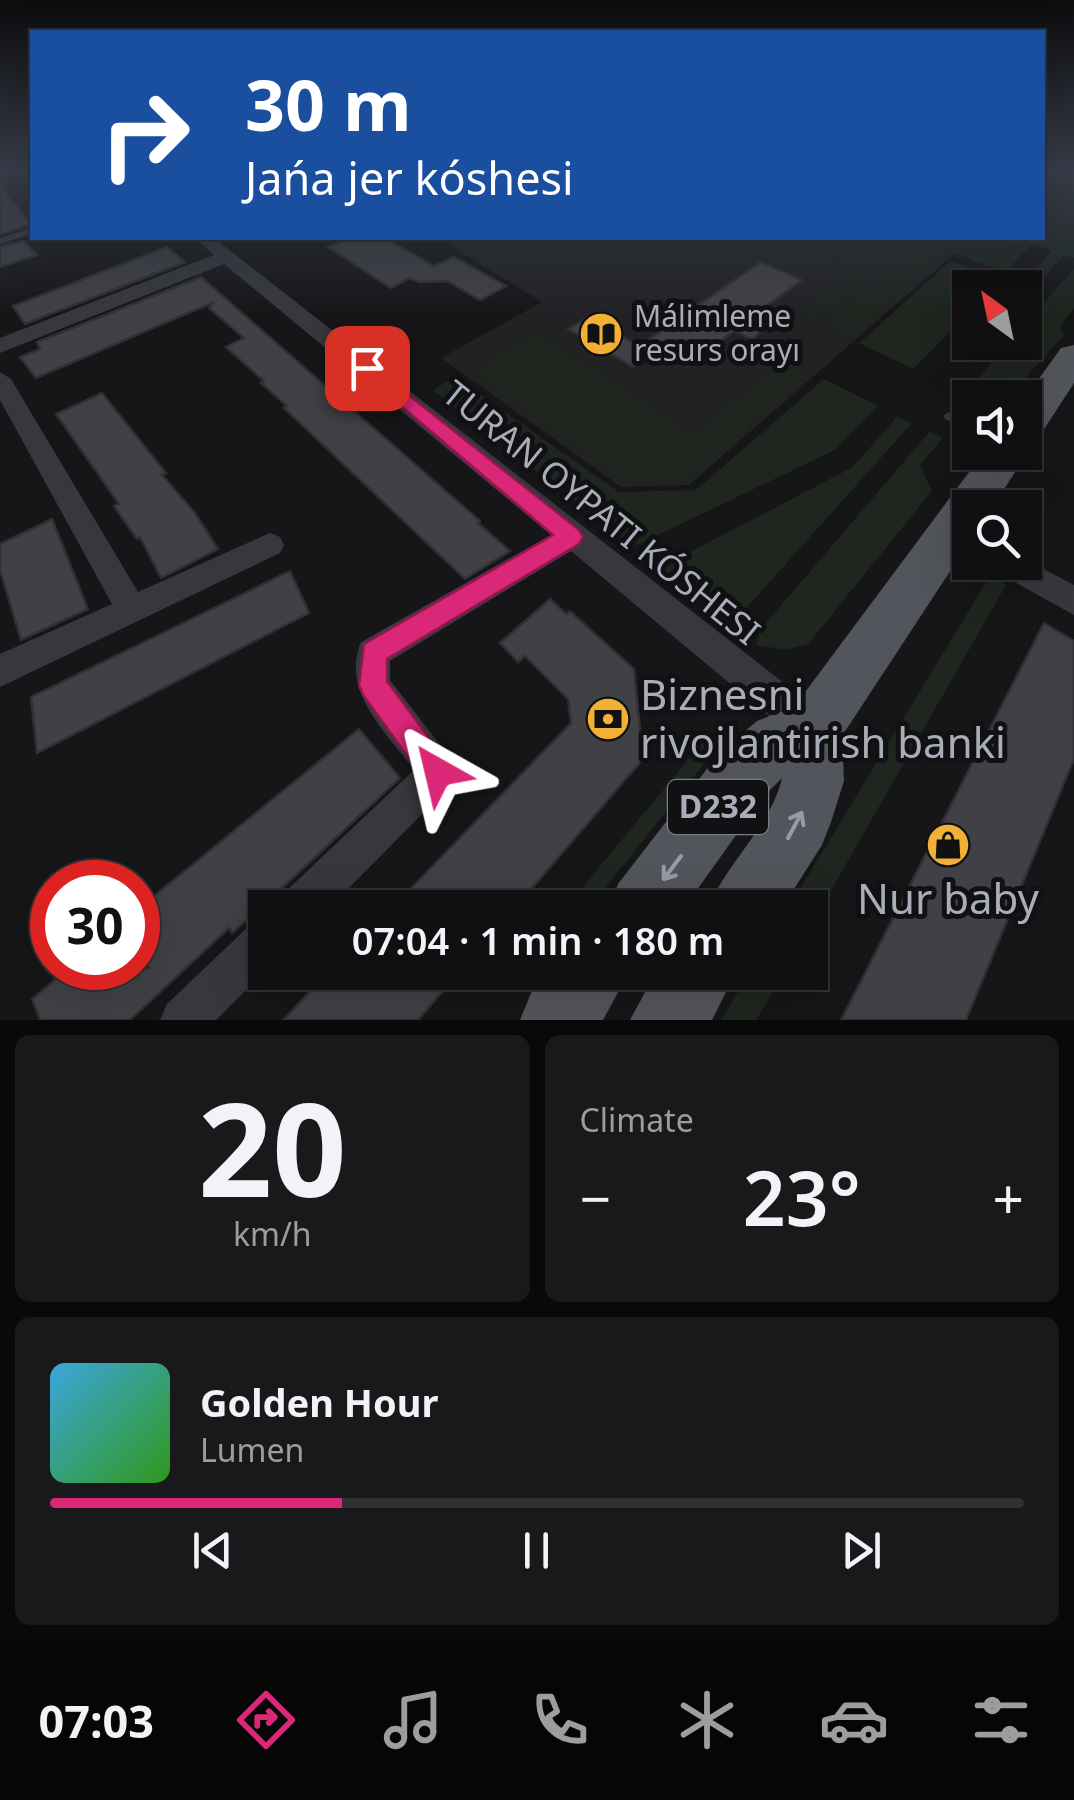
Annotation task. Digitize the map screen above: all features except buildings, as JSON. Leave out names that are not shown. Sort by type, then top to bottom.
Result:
[{"type":"main road","points":[[1042,407],[1067,378]]},
{"type":"main road","points":[[813,730],[952,548]]},
{"type":"main road","name":"D232","points":[[655,890],[742,774],[778,742],[813,730],[813,781],[799,822],[754,890]]},
{"type":"main road","points":[[558,1020],[580,990]]},
{"type":"main road","points":[[668,1020],[688,990]]},
{"type":"street","points":[[207,240],[813,730]]},
{"type":"street","points":[[0,346],[227,256]]},
{"type":"street","points":[[0,379],[132,610]]},
{"type":"street","points":[[317,890],[438,772],[373,685],[373,653],[571,537]]},
{"type":"street","points":[[0,671],[270,546]]},
{"type":"street","points":[[1037,580],[1074,601]]},
{"type":"street","points":[[183,1020],[248,957]]},
{"type":"lane","points":[[0,241],[30,232]]},
{"type":"shaded area","points":[[1045,219],[1074,219],[1074,258],[1064,255],[1042,280],[1042,270],[1035,270],[1052,250],[1032,244],[1007,270],[999,270],[916,240],[1045,240]]},
{"type":"shaded area","points":[[457,240],[970,240],[689,485],[621,487],[441,358],[542,302],[448,244]]},
{"type":"shaded area","points":[[799,240],[889,240],[904,245],[814,319],[799,313],[858,264]]},
{"type":"shaded area","points":[[916,249],[939,258],[851,336],[826,324]]},
{"type":"shaded area","points":[[951,261],[975,270],[952,270],[952,330],[913,369],[859,343]]},
{"type":"shaded area","points":[[1074,269],[1074,308],[1060,326],[1064,335],[1042,359],[1042,305]]},
{"type":"shaded area","points":[[537,334],[695,435],[782,362],[806,375],[689,479],[624,482],[473,371]]},
{"type":"shaded area","points":[[994,360],[1041,360],[1023,380],[976,380]]},
{"type":"shaded area","points":[[455,377],[619,492],[696,490],[824,379],[878,406],[835,450],[633,547],[433,390]]},
{"type":"shaded area","points":[[897,417],[912,423],[733,623],[663,571],[673,561],[853,467]]},
{"type":"shaded area","points":[[930,431],[943,438],[920,465],[932,491],[808,644],[786,650],[756,645],[760,630]]},
{"type":"shaded area","points":[[988,580],[1006,585],[828,896],[828,890],[799,890]]},
{"type":"shaded area","points":[[708,736],[719,745],[604,890],[580,890]]},
{"type":"shaded area","points":[[739,990],[774,990],[756,1020],[721,1020]]},
{"type":"place","name":"Málimleme resurs orayı","points":[[601,334]]},
{"type":"place","name":"Biznesni rivojlantirish banki","points":[[608,719]]},
{"type":"place","name":"Nur baby","points":[[948,845]]},
{"type":"route","points":[[367,368],[571,537],[373,653],[373,685],[438,772]]}]
